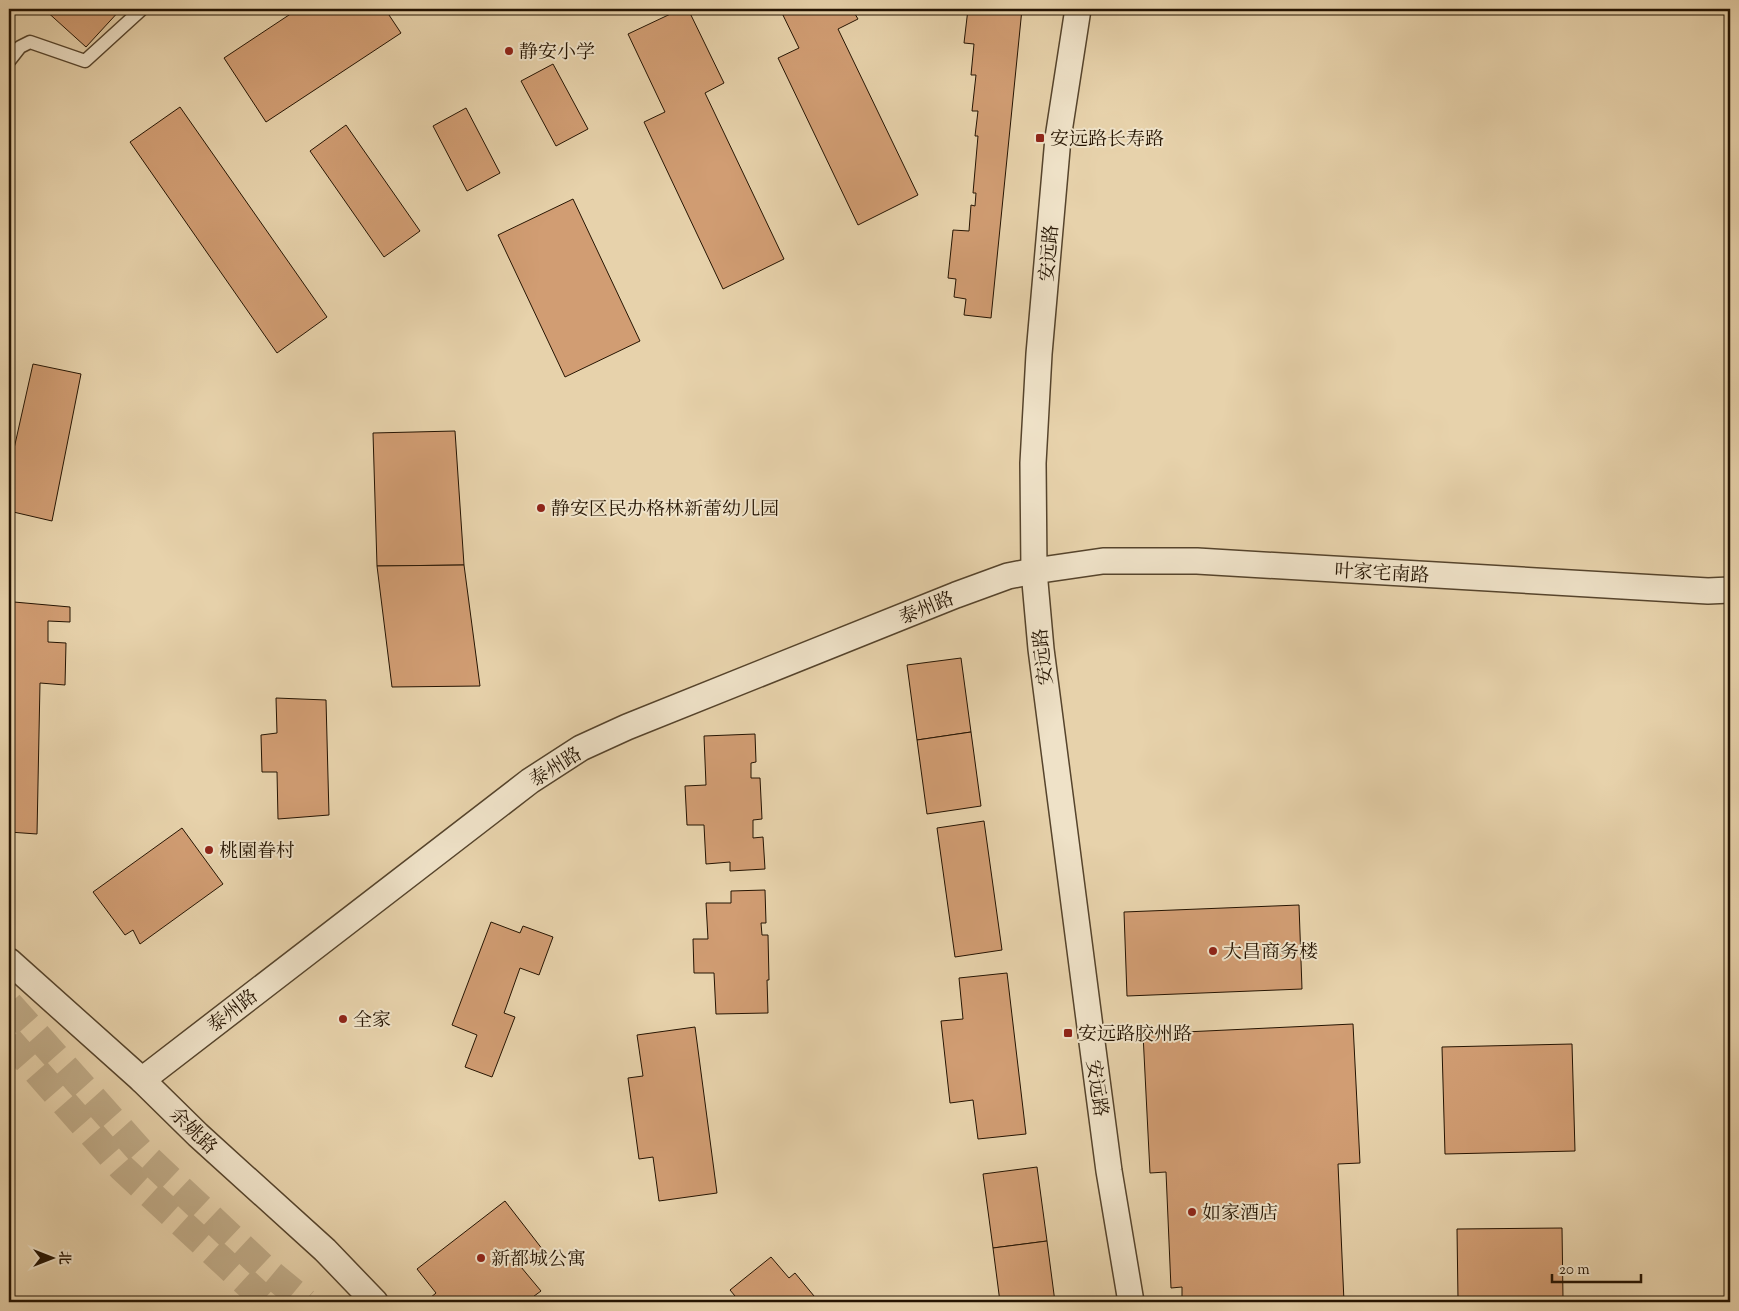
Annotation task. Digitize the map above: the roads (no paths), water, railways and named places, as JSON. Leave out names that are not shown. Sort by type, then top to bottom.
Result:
[{"type":"street","name":"安远路","points":[[1078,9],[1058,138],[1039,354],[1033,463],[1034,570],[1041,649],[1091,1036],[1109,1171],[1130,1302]]},
{"type":"street","name":"叶家宅南路","points":[[1034,570],[1103,561],[1196,561],[1708,591],[1730,590]]},
{"type":"street","name":"泰州路","points":[[142,1080],[530,781],[581,748],[627,727],[947,598],[1008,576],[1034,570]]},
{"type":"street","name":"余姚路","points":[[9,961],[142,1080],[198,1135],[325,1250],[376,1302]]},
{"type":"lane","points":[[9,61],[20,47],[30,42],[85,61],[142,9]]},
{"type":"tunnel","points":[[9,1004],[140,1151],[264,1268],[305,1302]]},
{"type":"tunnel","points":[[9,1040],[122,1168],[267,1302]]},
{"type":"place","name":"静安小学","points":[[509,51]]},
{"type":"place","name":"安远路长寿路","points":[[1040,138]]},
{"type":"place","name":"静安区民办格林新蕾幼儿园","points":[[541,508]]},
{"type":"place","name":"桃園眷村","points":[[209,850]]},
{"type":"place","name":"大昌商务楼","points":[[1213,951]]},
{"type":"place","name":"全家","points":[[343,1019]]},
{"type":"place","name":"安远路胶州路","points":[[1068,1033]]},
{"type":"place","name":"如家酒店","points":[[1192,1212]]},
{"type":"place","name":"新都城公寓","points":[[481,1258]]}]
